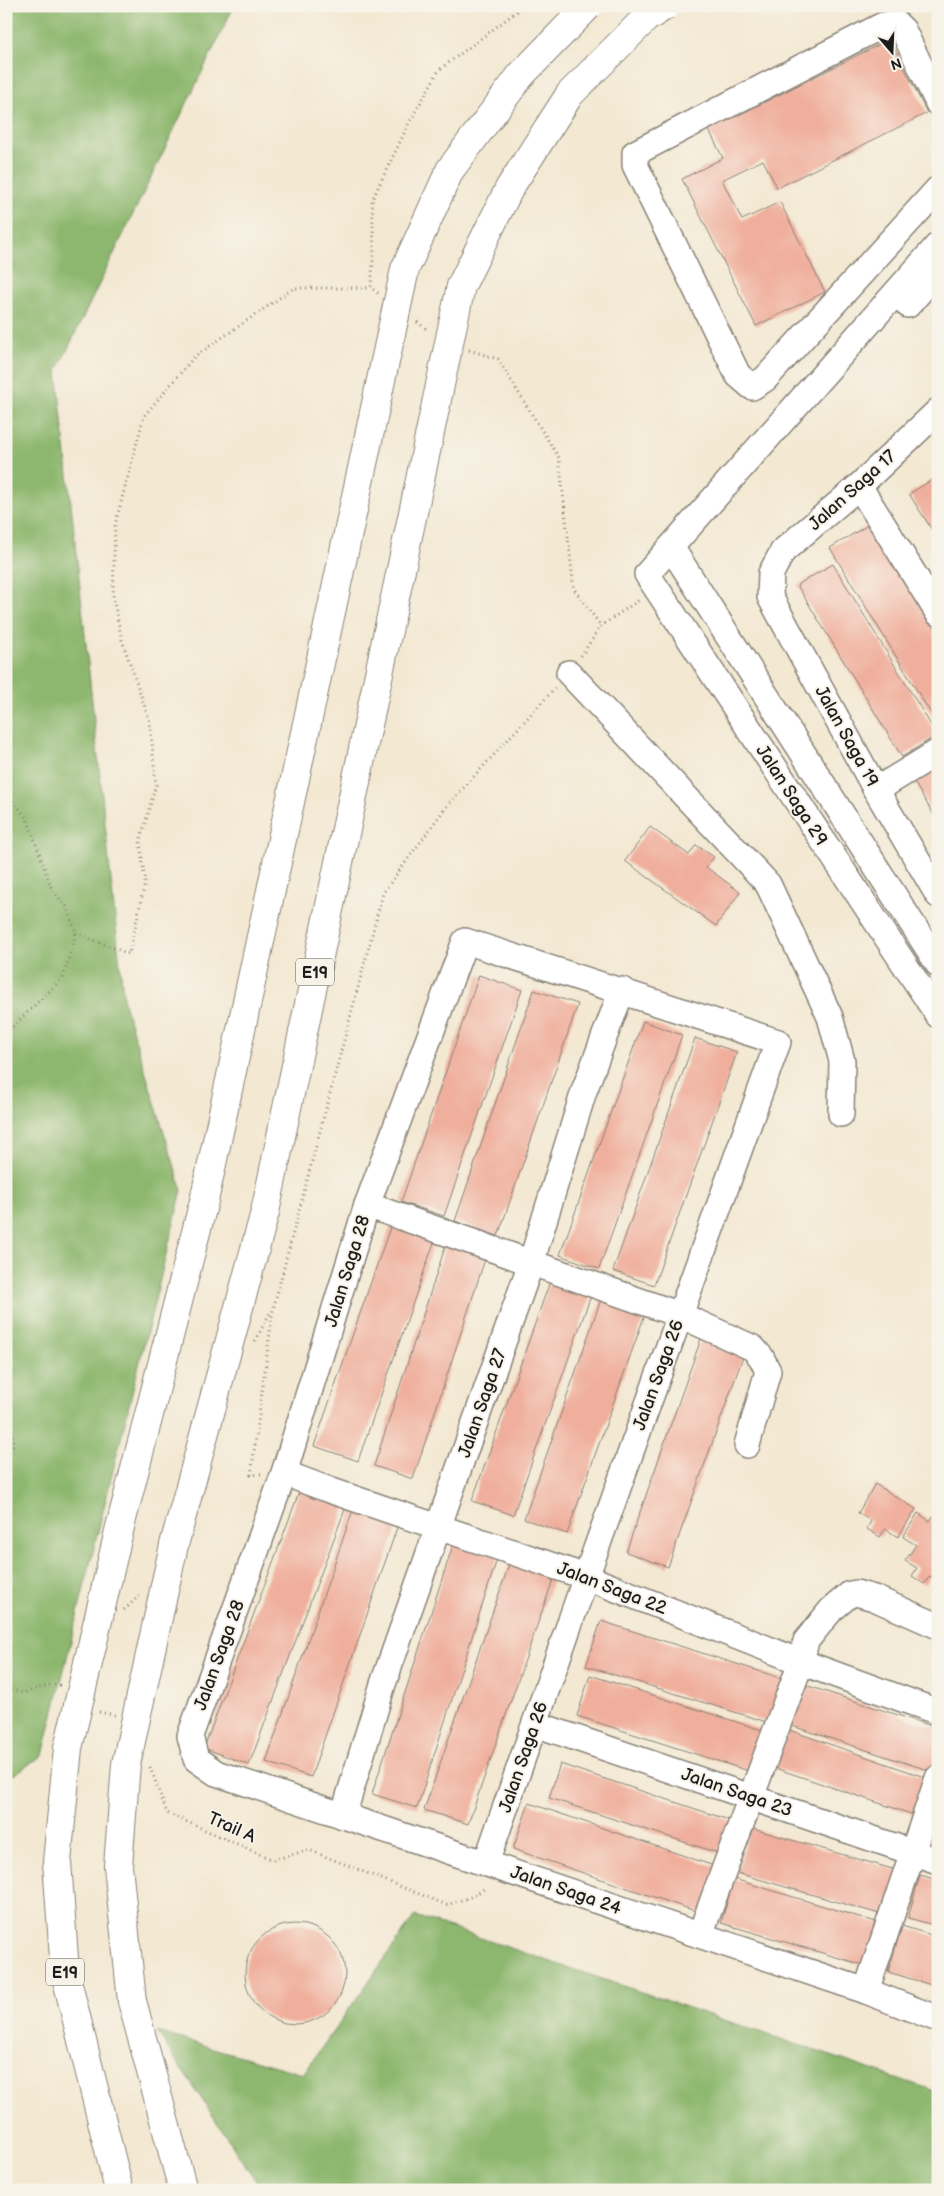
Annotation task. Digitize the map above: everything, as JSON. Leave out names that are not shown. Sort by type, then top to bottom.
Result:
[{"type":"highway","name":"E19","points":[[119,2190],[65,1972],[57,1862],[68,1748],[120,1531],[204,1201],[405,269],[450,170],[521,75],[588,6]]},
{"type":"highway","name":"E19","points":[[183,2190],[132,2000],[118,1866],[126,1764],[174,1545],[264,1212],[461,286],[510,187],[570,94],[646,18],[665,6]]},
{"type":"street","points":[[938,102],[904,30],[896,23],[883,25],[635,153],[635,165],[738,375],[752,386],[765,379],[938,189]]},
{"type":"street","points":[[651,582],[938,245]]},
{"type":"street","points":[[675,554],[938,272]]},
{"type":"street","name":"Jalan Saga 17","points":[[772,573],[783,551],[859,486],[938,411]]},
{"type":"street","points":[[859,486],[938,613]]},
{"type":"street","name":"Jalan Saga 29","points":[[675,554],[938,964]]},
{"type":"street","name":"Jalan Saga 19","points":[[772,573],[770,597],[876,790],[938,895]]},
{"type":"street","name":"Jalan Saga 29","points":[[651,582],[938,1015]]},
{"type":"street","points":[[569,673],[768,884],[830,1017],[842,1061],[841,1114]]},
{"type":"street","points":[[876,790],[938,752]]},
{"type":"street","name":"Jalan Saga 28","points":[[196,1759],[190,1736],[284,1473],[367,1206],[465,941],[622,990]]},
{"type":"street","name":"Jalan Saga 27","points":[[343,1816],[383,1684],[531,1263],[584,1091],[622,990]]},
{"type":"street","name":"Jalan Saga 26","points":[[491,1865],[535,1724],[586,1577],[778,1042],[622,990]]},
{"type":"street","points":[[367,1206],[680,1314],[753,1348],[761,1357],[768,1371],[747,1444]]},
{"type":"street","name":"Jalan Saga 22","points":[[284,1473],[586,1577],[801,1662],[938,1712]]},
{"type":"street","points":[[700,1935],[801,1662],[806,1641],[831,1610],[850,1594],[856,1593],[874,1598],[938,1626]]},
{"type":"street","name":"Jalan Saga 23","points":[[535,1724],[938,1861]]},
{"type":"street","name":"Jalan Saga 24","points":[[196,1759],[216,1772],[866,1991],[938,2019]]},
{"type":"street","points":[[866,1991],[938,1778]]},
{"type":"path","points":[[76,933],[129,954],[146,882],[140,842],[156,785],[150,722],[122,640],[113,597],[115,525],[144,416],[194,357],[294,288],[372,288]]},
{"type":"path","points":[[284,1473],[250,1474],[273,1309],[383,893],[446,807],[569,673],[601,626],[651,582]]},
{"type":"path","points":[[6,793],[27,818],[52,890],[67,907],[76,933],[63,978],[6,1033]]},
{"type":"path","points":[[6,1401],[10,1410],[14,1445],[6,1457]]},
{"type":"path","points":[[6,1688],[23,1693],[49,1685],[66,1685]]},
{"type":"path","points":[[91,1710],[121,1716]]},
{"type":"path","name":"Trail A","points":[[148,1762],[167,1814],[273,1860],[309,1850],[447,1905],[473,1896],[492,1884],[491,1865]]},
{"type":"green space","points":[[6,6],[234,6],[57,371],[124,1003],[182,1190],[43,1755],[6,1780]]},
{"type":"green space","points":[[415,1916],[938,2092],[938,2190],[262,2190],[157,2032],[303,2074]]},
{"type":"building","points":[[890,39],[927,113],[777,188],[763,160],[722,180],[742,220],[780,202],[825,292],[756,326],[682,179],[723,158],[709,130]]},
{"type":"building","points":[[938,476],[938,539],[909,494]]},
{"type":"building","points":[[873,522],[938,629],[938,725],[830,548]]},
{"type":"building","points":[[833,564],[937,735],[902,757],[797,585]]},
{"type":"building","points":[[938,755],[938,822],[908,772]]},
{"type":"building","points":[[650,827],[689,855],[696,845],[714,857],[706,867],[740,892],[716,926],[625,861]]},
{"type":"building","points":[[479,975],[522,990],[444,1216],[401,1202]]},
{"type":"building","points":[[534,990],[578,1004],[498,1236],[455,1221]]},
{"type":"building","points":[[643,1021],[682,1035],[599,1269],[560,1255]]},
{"type":"building","points":[[695,1038],[737,1052],[654,1285],[613,1271]]},
{"type":"building","points":[[394,1216],[438,1231],[358,1461],[314,1446]]},
{"type":"building","points":[[449,1235],[489,1247],[413,1479],[374,1466]]},
{"type":"building","points":[[554,1270],[595,1284],[513,1515],[472,1501]]},
{"type":"building","points":[[606,1285],[650,1300],[567,1534],[524,1519]]},
{"type":"building","points":[[708,1319],[751,1334],[668,1567],[626,1552]]},
{"type":"building","points":[[875,1484],[916,1509],[898,1537],[885,1529],[880,1537],[867,1529],[871,1521],[858,1513]]},
{"type":"building","points":[[301,1487],[347,1504],[249,1765],[204,1748]]},
{"type":"building","points":[[355,1504],[400,1519],[311,1777],[266,1762]]},
{"type":"building","points":[[918,1513],[930,1521],[933,1516],[938,1519],[938,1581],[930,1576],[924,1584],[912,1576],[917,1568],[905,1561],[916,1545],[903,1537]]},
{"type":"building","points":[[455,1539],[499,1553],[417,1808],[372,1794]]},
{"type":"building","points":[[512,1556],[556,1571],[468,1824],[424,1810]]},
{"type":"building","points":[[601,1621],[787,1680],[773,1724],[586,1666]]},
{"type":"building","points":[[590,1675],[768,1732],[755,1773],[577,1716]]},
{"type":"building","points":[[802,1684],[938,1728],[937,1773],[789,1725]]},
{"type":"building","points":[[789,1730],[936,1781],[923,1818],[775,1768]]},
{"type":"building","points":[[560,1764],[735,1822],[724,1855],[549,1798]]},
{"type":"building","points":[[529,1803],[720,1868],[704,1914],[513,1849]]},
{"type":"building","points":[[750,1828],[903,1872],[890,1917],[737,1873]]},
{"type":"building","points":[[920,1875],[938,1880],[938,1926],[908,1918]]},
{"type":"building","points":[[734,1879],[886,1925],[873,1968],[721,1923]]},
{"type":"building","points":[[295,1924],[314,1928],[330,1939],[341,1955],[345,1974],[341,1993],[330,2009],[314,2020],[295,2024],[276,2020],[260,2009],[249,1993],[245,1974],[249,1955],[260,1939],[276,1928]]},
{"type":"building","points":[[902,1926],[938,1937],[938,1987],[888,1972]]}]
